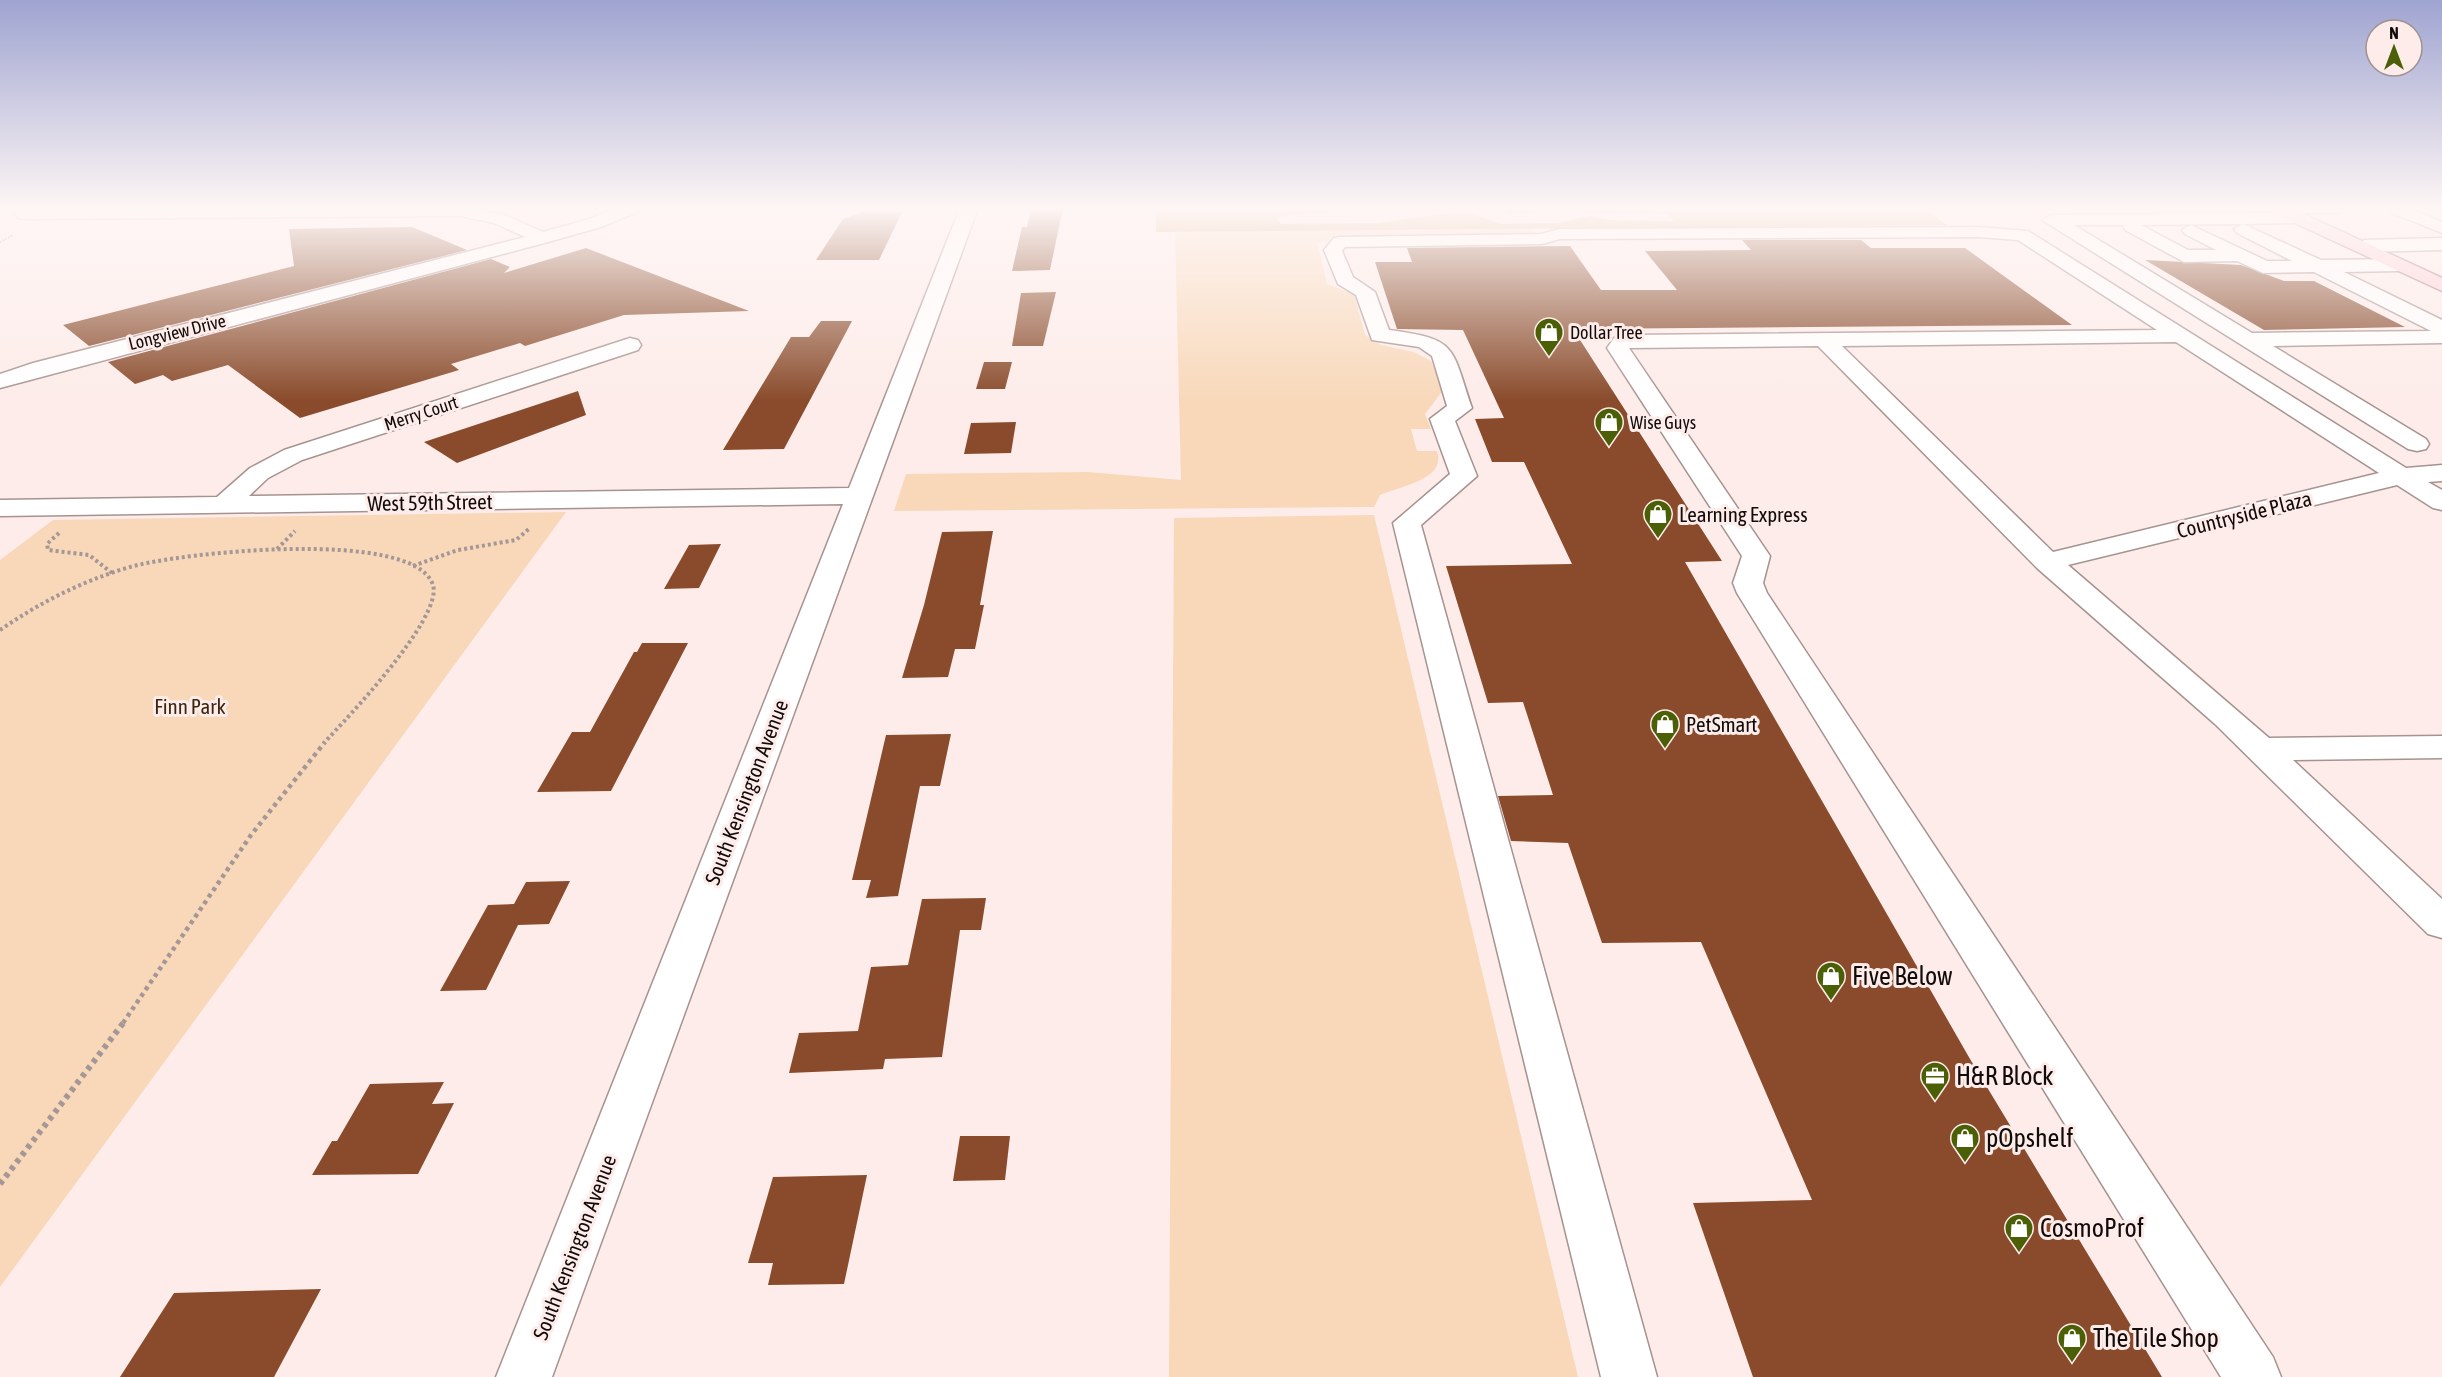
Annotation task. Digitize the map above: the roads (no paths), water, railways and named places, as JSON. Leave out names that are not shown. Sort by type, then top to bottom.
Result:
[{"type":"main road","points":[[2416,272],[2437,281]]},
{"type":"street","name":"Longview Drive","points":[[0,381],[41,368],[410,272]]},
{"type":"street","name":"South Kensington Avenue","points":[[524,1377],[944,272]]},
{"type":"street","points":[[1342,272],[1345,280],[1365,292],[1380,335],[1425,341],[1442,353],[1460,408],[1442,419],[1464,476],[1407,523],[1629,1377]]},
{"type":"street","points":[[2082,272],[2442,502]]},
{"type":"street","points":[[2148,272],[2249,340],[2417,444]]},
{"type":"street","points":[[2329,272],[2440,328]]},
{"type":"street","points":[[2249,340],[2440,328]]},
{"type":"street","points":[[2184,336],[1632,341],[1623,343],[1618,348],[1756,556],[1755,566],[1748,583],[1752,593],[2253,1377]]},
{"type":"street","points":[[1826,341],[2047,562],[2262,749],[2442,923]]},
{"type":"street","name":"Merry Court","points":[[224,505],[259,473],[293,455],[630,345]]},
{"type":"street","name":"Countryside Plaza","points":[[2047,562],[2401,476],[2442,473]]},
{"type":"street","name":"West 59th Street","points":[[0,508],[859,496]]},
{"type":"street","points":[[2262,749],[2442,747]]},
{"type":"place","name":"Dollar Tree","points":[[1549,358]]},
{"type":"place","name":"Wise Guys","points":[[1609,448]]},
{"type":"place","name":"Learning Express","points":[[1658,540]]},
{"type":"place","name":"PetSmart","points":[[1665,750]]},
{"type":"place","name":"Five Below","points":[[1831,1002]]},
{"type":"place","name":"H&R Block","points":[[1935,1102]]},
{"type":"place","name":"pOpshelf","points":[[1965,1164]]},
{"type":"place","name":"CosmoProf","points":[[2019,1254]]},
{"type":"place","name":"The Tile Shop","points":[[2072,1364]]},
{"type":"park label","name":"Finn Park","points":[[190,706]]}]
